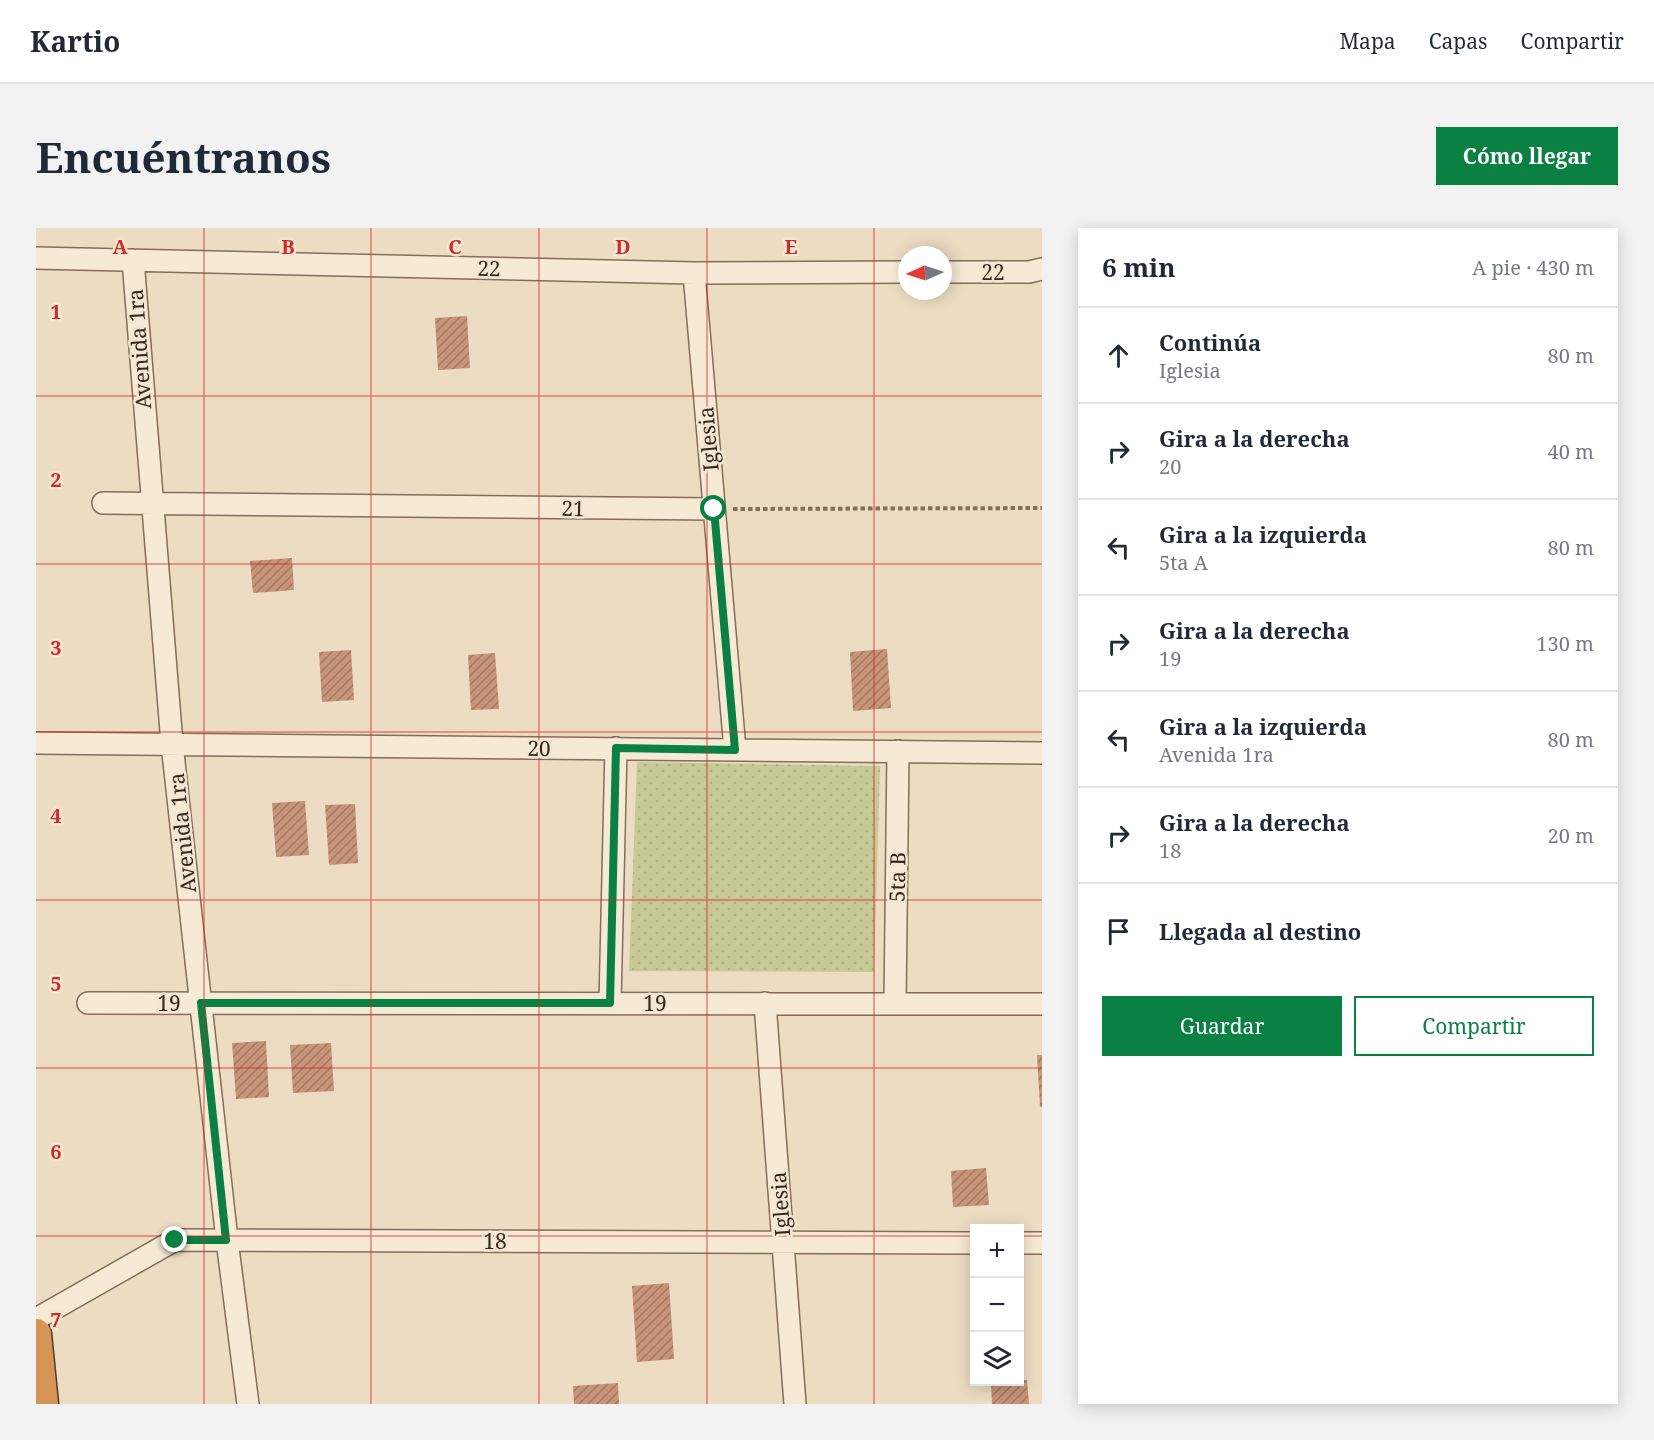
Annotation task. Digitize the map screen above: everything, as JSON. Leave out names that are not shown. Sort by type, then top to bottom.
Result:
[{"type":"highway","points":[[36,1334],[43,1404]]},
{"type":"street","name":"22","points":[[36,258],[694,273],[898,272]]},
{"type":"street","name":"Avenida 1ra","points":[[133,260],[172,744],[226,1240],[248,1404]]},
{"type":"street","name":"22","points":[[952,272],[1029,272],[1042,269]]},
{"type":"street","name":"Iglesia","points":[[694,273],[735,750]]},
{"type":"street","name":"21","points":[[103,503],[714,509]]},
{"type":"street","name":"20","points":[[36,743],[1042,753]]},
{"type":"street","points":[[610,1003],[616,748]]},
{"type":"street","name":"5ta B","points":[[895,1004],[898,752]]},
{"type":"street","name":"19","points":[[88,1003],[1042,1004]]},
{"type":"street","name":"Iglesia","points":[[765,1003],[795,1404]]},
{"type":"street","name":"18","points":[[36,1319],[175,1240],[970,1243]]},
{"type":"street","points":[[1024,1243],[1042,1243]]},
{"type":"path","points":[[714,509],[1042,508]]},
{"type":"green space","points":[[637,762],[880,766],[874,972],[629,971]]},
{"type":"building","points":[[467,316],[470,368],[438,370],[435,318]]},
{"type":"building","points":[[292,558],[294,590],[253,593],[250,561]]},
{"type":"building","points":[[887,649],[891,708],[853,711],[850,652]]},
{"type":"building","points":[[351,650],[354,700],[322,702],[319,652]]},
{"type":"building","points":[[495,653],[499,709],[471,710],[468,655]]},
{"type":"building","points":[[305,801],[309,855],[276,857],[272,803]]},
{"type":"building","points":[[355,804],[358,863],[329,865],[325,805]]},
{"type":"building","points":[[266,1041],[269,1097],[236,1099],[232,1043]]},
{"type":"building","points":[[331,1043],[334,1091],[293,1093],[290,1045]]},
{"type":"building","points":[[1037,1055],[1042,1055],[1042,1107],[1040,1107]]},
{"type":"building","points":[[986,1168],[989,1205],[953,1207],[951,1171]]},
{"type":"building","points":[[669,1283],[674,1359],[637,1362],[632,1286]]},
{"type":"building","points":[[1024,1380],[1027,1380],[1029,1404],[992,1404],[991,1386],[1024,1386]]},
{"type":"building","points":[[618,1383],[619,1404],[574,1404],[573,1386]]},
{"type":"route","points":[[175,1240],[226,1240],[201,1003],[610,1003],[616,748],[735,750],[714,509]]}]
